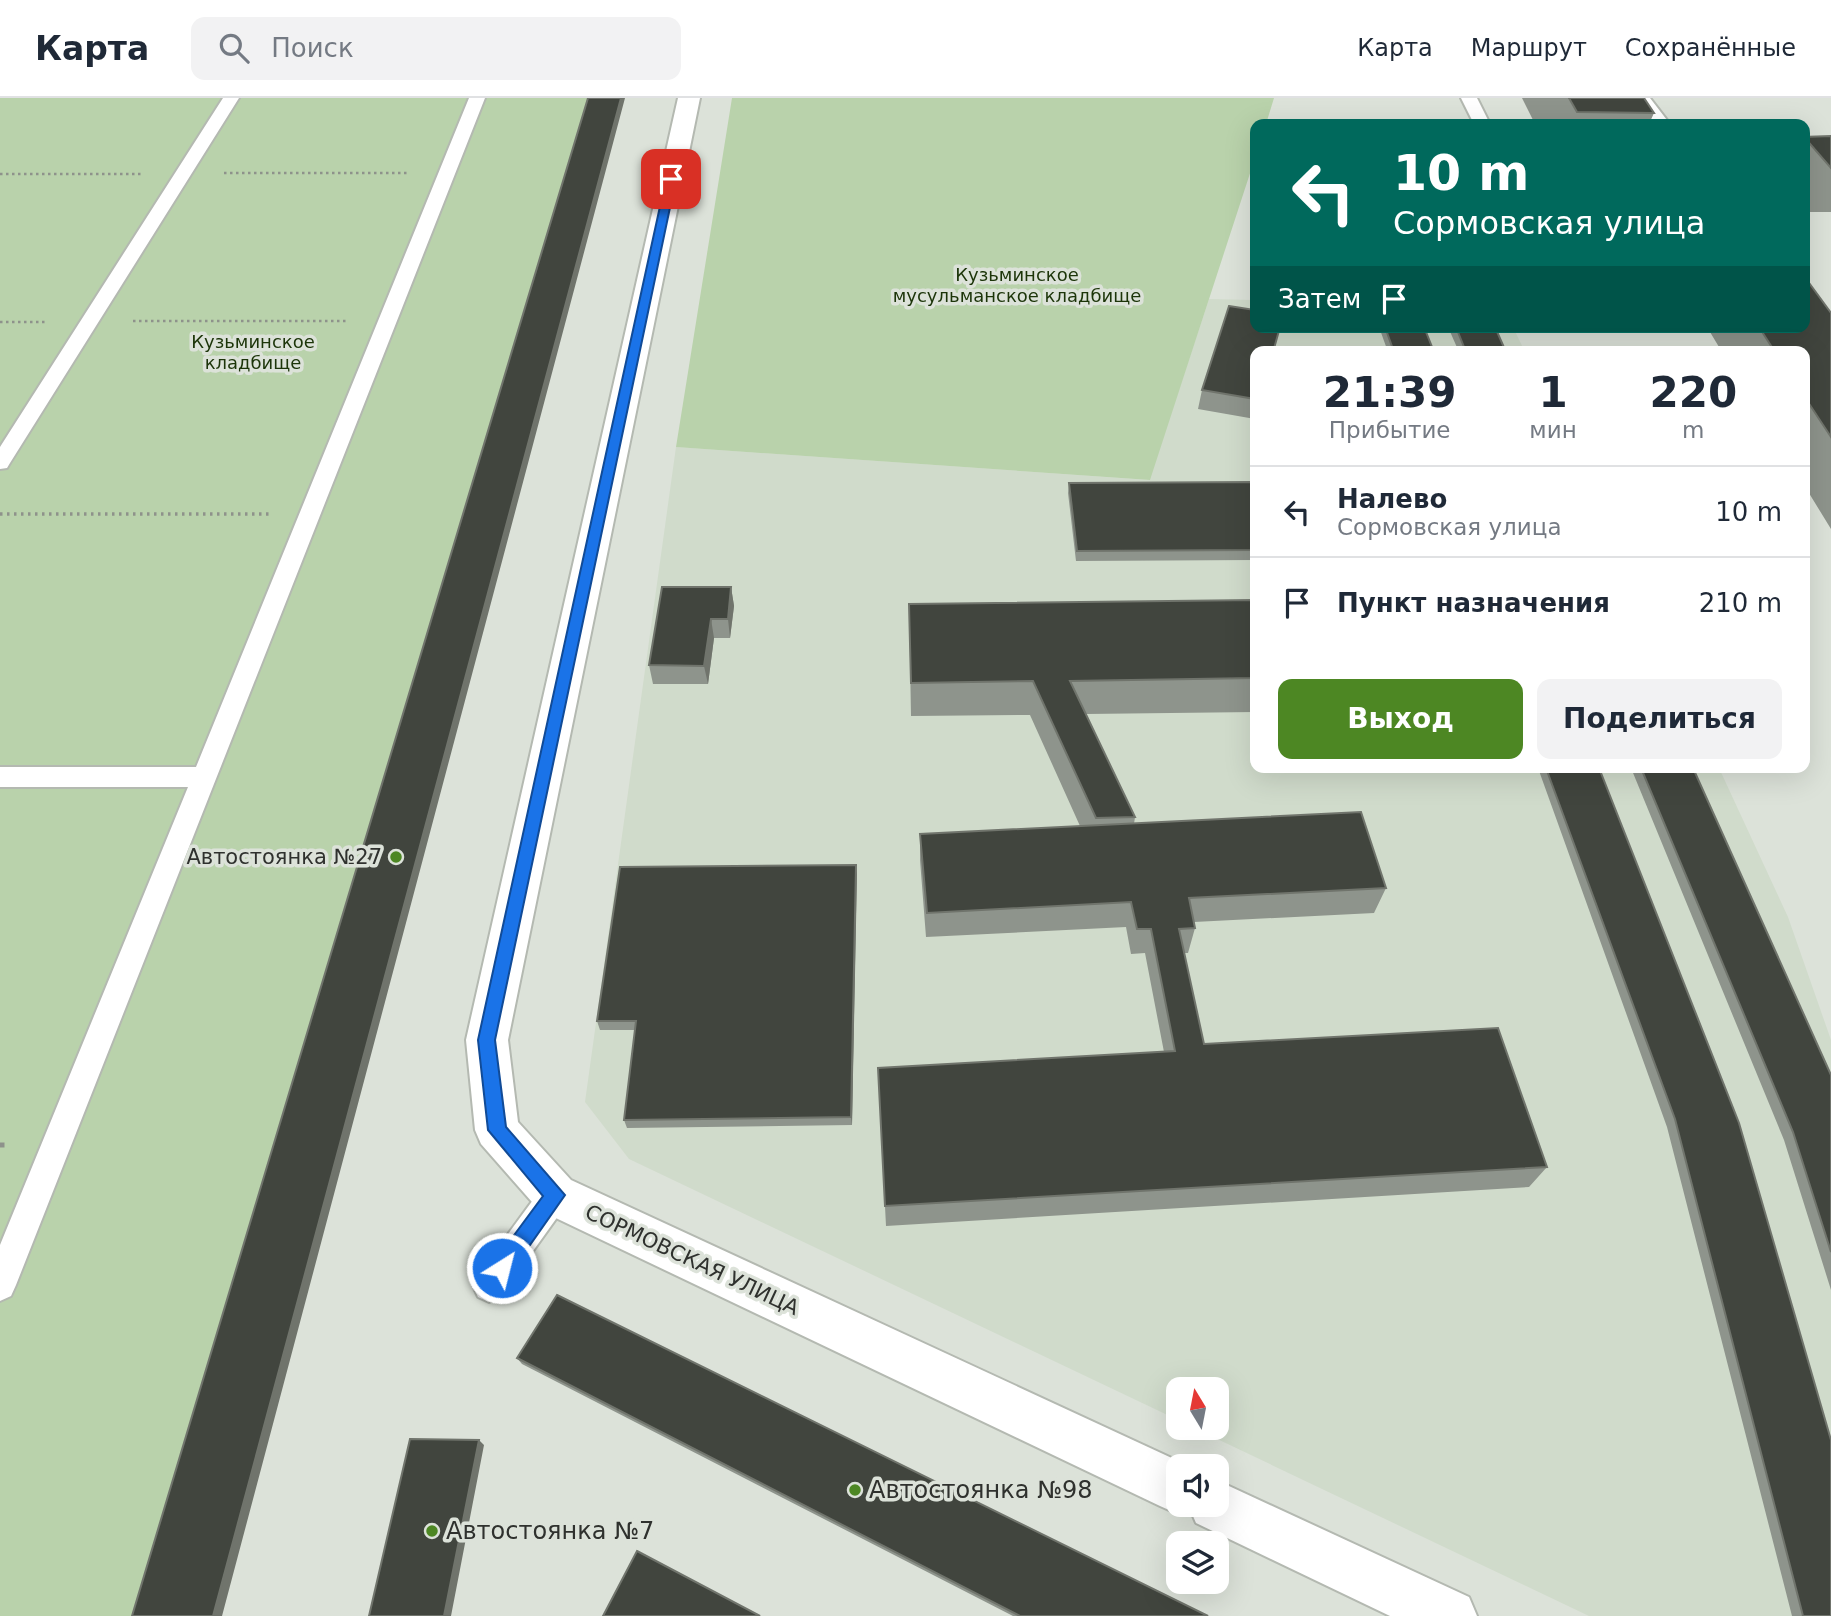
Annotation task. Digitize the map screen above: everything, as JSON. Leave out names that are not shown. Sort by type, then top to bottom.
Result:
[{"type":"street","name":"СОРМОВСКАЯ УЛИЦА","points":[[689,98],[487,1040],[497,1130],[555,1195],[1166,1482]]},
{"type":"street","points":[[1229,1512],[1450,1616]]},
{"type":"lane","points":[[0,463],[231,98]]},
{"type":"lane","points":[[0,1284],[477,98]]},
{"type":"lane","points":[[1469,98],[1480,119]]},
{"type":"lane","points":[[1642,98],[1658,119]]},
{"type":"lane","points":[[0,777],[204,777]]},
{"type":"lane","points":[[489,1286],[555,1195]]},
{"type":"path","points":[[0,322],[387,321]]},
{"type":"path","points":[[0,514],[310,514]]},
{"type":"shaded area","points":[[1209,299],[1250,300],[1250,333],[1516,333],[1522,346],[1250,346],[1250,773],[1721,773],[1788,917],[1831,1040],[1831,1616],[1589,1616],[1219,1440],[1229,1440],[1229,1377],[1166,1377],[1166,1414],[629,1159],[585,1102],[676,447],[1149,480]]},
{"type":"green space","name":"Кузьминское кладбище","points":[[0,98],[593,98],[143,1616],[0,1616]]},
{"type":"green space","name":"Кузьминское мусульманское кладбище","points":[[732,98],[1274,98],[1268,119],[1250,119],[1250,173],[1150,480],[676,447]]},
{"type":"building","name":"Автостоянка №27","points":[[588,98],[621,98],[213,1616],[132,1616]]},
{"type":"building","points":[[1569,98],[1644,98],[1654,113],[1577,112]]},
{"type":"building","points":[[1831,136],[1831,168],[1810,144],[1810,137]]},
{"type":"building","points":[[1810,284],[1831,313],[1831,437],[1810,405],[1810,346],[1771,346],[1763,333],[1810,333]]},
{"type":"building","points":[[1229,306],[1250,309],[1250,333],[1278,333],[1275,346],[1250,346],[1250,398],[1202,390]]},
{"type":"building","points":[[1387,333],[1426,333],[1432,346],[1392,346]]},
{"type":"building","points":[[1458,333],[1498,333],[1503,346],[1464,346]]},
{"type":"building","points":[[1250,482],[1250,550],[1077,551],[1069,483]]},
{"type":"building","points":[[662,587],[731,587],[728,619],[711,619],[704,666],[649,665]]},
{"type":"building","points":[[1250,600],[1250,678],[1070,681],[1135,817],[1096,818],[1033,681],[911,683],[909,604]]},
{"type":"building","points":[[1548,773],[1601,773],[1739,1123],[1831,1440],[1831,1616],[1803,1616],[1675,1119]]},
{"type":"building","points":[[1643,773],[1695,773],[1831,1075],[1831,1252],[1793,1132]]},
{"type":"building","points":[[1361,812],[1386,888],[1189,898],[1195,928],[1179,929],[1204,1044],[1498,1028],[1547,1167],[885,1206],[878,1068],[1175,1051],[1151,929],[1137,929],[1131,902],[927,913],[920,834]]},
{"type":"building","points":[[856,865],[851,1117],[624,1120],[636,1021],[597,1021],[620,867]]},
{"type":"building","name":"Автостоянка №98","points":[[557,1295],[1208,1616],[1020,1616],[517,1358]]},
{"type":"building","name":"Автостоянка №7","points":[[410,1439],[479,1440],[444,1616],[369,1616]]},
{"type":"building","points":[[637,1551],[760,1616],[603,1616]]},
{"type":"place","name":"Автостоянка №27","points":[[396,857]]},
{"type":"place","name":"Автостоянка №98","points":[[855,1490]]},
{"type":"place","name":"Автостоянка №7","points":[[432,1531]]},
{"type":"route","points":[[502,1268],[555,1195],[497,1130],[487,1040],[671,179]]}]
